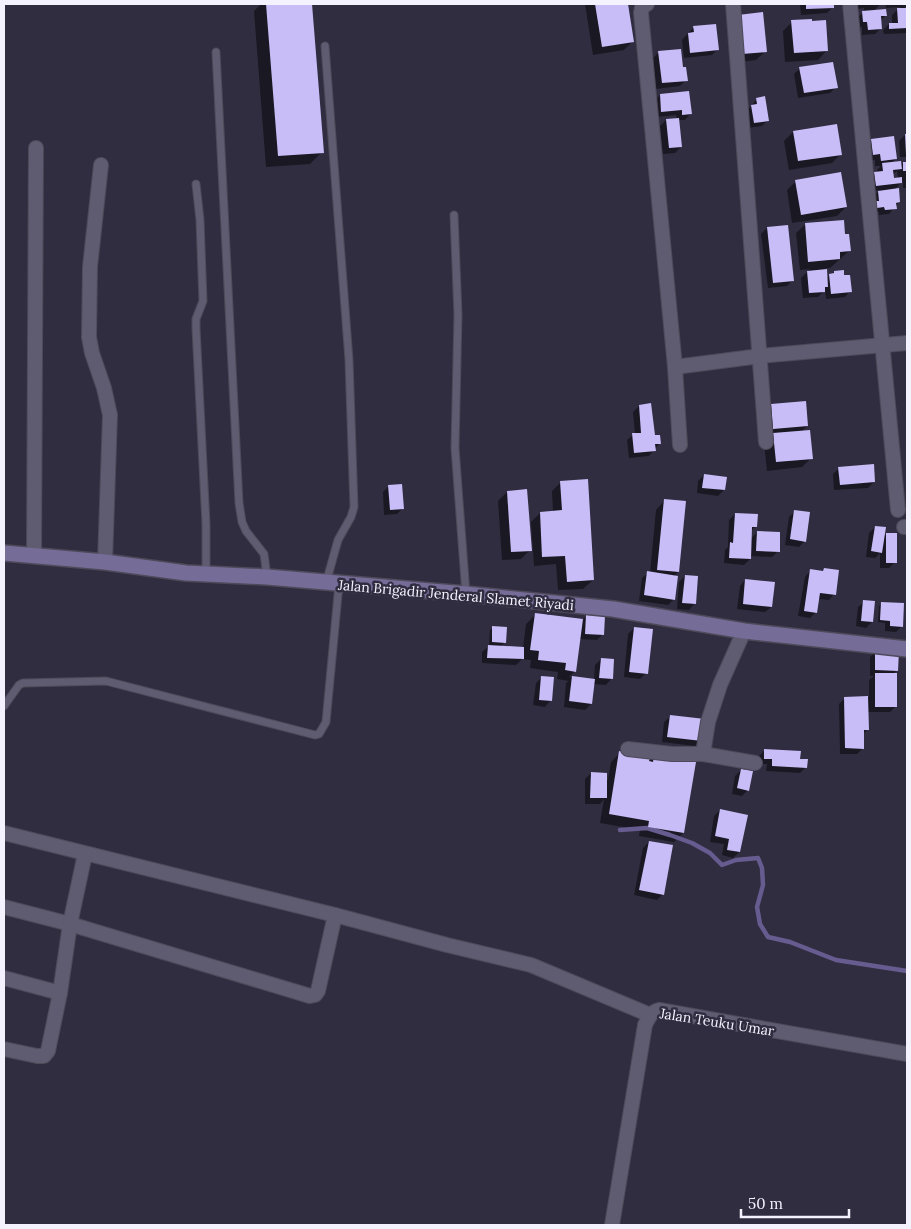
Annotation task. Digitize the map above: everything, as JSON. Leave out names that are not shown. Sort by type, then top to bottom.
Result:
[{"type":"main road","name":"Jalan Brigadir Jenderal Slamet Riyadi","points":[[4,553],[106,562],[206,574],[267,577],[466,594],[614,609],[744,630],[907,649]]},
{"type":"street","points":[[647,4],[642,7],[641,13],[680,445]]},
{"type":"street","points":[[733,4],[766,442]]},
{"type":"street","points":[[850,4],[881,344],[901,480],[898,510]]},
{"type":"street","points":[[34,556],[36,148]]},
{"type":"street","points":[[101,165],[90,267],[89,337],[110,415],[106,562]]},
{"type":"street","points":[[674,367],[760,356],[907,343]]},
{"type":"street","points":[[703,754],[711,712],[720,685],[744,630]]},
{"type":"street","points":[[628,749],[672,754],[703,754],[755,763]]},
{"type":"street","points":[[4,833],[532,965],[650,1015]]},
{"type":"street","points":[[4,1049],[37,1056],[44,1056],[48,1051],[60,993],[70,924],[85,854]]},
{"type":"street","points":[[4,907],[70,924],[310,996],[316,995],[318,991],[335,915]]},
{"type":"street","points":[[4,978],[60,993]]},
{"type":"street","name":"Jalan Teuku Umar","points":[[612,1225],[645,1025],[650,1015],[659,1010],[907,1054]]},
{"type":"lane","points":[[4,706],[19,685],[23,683],[106,681],[315,734],[319,734],[326,722],[332,584],[338,540],[351,517],[354,507],[349,360],[325,46]]},
{"type":"lane","points":[[216,52],[239,503],[242,522],[246,531],[264,554],[267,577]]},
{"type":"lane","points":[[196,184],[200,220],[203,301],[196,319],[196,328],[206,515],[206,574]]},
{"type":"lane","points":[[454,215],[458,315],[455,448],[466,594]]},
{"type":"building","points":[[266,4],[312,4],[324,153],[278,156]]},
{"type":"building","points":[[595,4],[628,4],[634,42],[602,47]]},
{"type":"building","points":[[806,4],[834,4],[834,8],[806,9]]},
{"type":"building","points":[[897,8],[907,8],[907,28],[889,29],[889,23],[898,23]]},
{"type":"building","points":[[886,9],[887,16],[881,16],[882,29],[868,30],[867,22],[863,22],[862,11]]},
{"type":"building","points":[[763,12],[767,52],[742,54],[738,15]]},
{"type":"building","points":[[812,19],[812,21],[826,20],[828,51],[794,53],[791,20]]},
{"type":"building","points":[[716,24],[719,50],[690,53],[688,33],[694,32],[693,26]]},
{"type":"building","points":[[681,49],[683,67],[686,67],[688,81],[662,83],[658,51]]},
{"type":"building","points":[[833,62],[838,88],[804,93],[799,67]]},
{"type":"building","points":[[689,91],[692,114],[682,115],[682,110],[661,112],[660,94]]},
{"type":"building","points":[[765,96],[769,121],[754,123],[751,105],[757,104],[756,98]]},
{"type":"building","points":[[679,118],[682,147],[669,148],[666,119]]},
{"type":"building","points":[[837,124],[842,155],[798,161],[793,131]]},
{"type":"building","points":[[905,134],[907,134],[907,154],[906,154]]},
{"type":"building","points":[[894,136],[897,159],[881,161],[880,154],[873,155],[871,139]]},
{"type":"building","points":[[901,161],[902,169],[893,170],[894,178],[902,177],[902,183],[876,186],[874,172],[883,171],[882,163]]},
{"type":"building","points":[[903,162],[907,162],[907,171],[903,171]]},
{"type":"building","points":[[841,172],[847,207],[801,215],[795,180]]},
{"type":"building","points":[[899,188],[900,202],[896,203],[897,209],[885,210],[884,207],[877,208],[876,201],[879,201],[878,191]]},
{"type":"building","points":[[844,220],[845,234],[849,234],[851,251],[840,252],[840,259],[808,262],[805,223]]},
{"type":"building","points":[[788,225],[794,281],[773,283],[767,227]]},
{"type":"building","points":[[827,269],[828,287],[825,287],[825,292],[809,293],[807,271]]},
{"type":"building","points":[[844,270],[844,275],[850,275],[852,292],[831,294],[829,274],[834,273],[834,271]]},
{"type":"building","points":[[806,401],[808,426],[773,429],[771,404]]},
{"type":"building","points":[[651,403],[655,435],[660,435],[661,444],[655,444],[656,451],[634,453],[632,433],[641,433],[639,405]]},
{"type":"building","points":[[810,430],[813,459],[776,462],[773,433]]},
{"type":"building","points":[[874,464],[875,482],[840,485],[838,467]]},
{"type":"building","points":[[704,474],[727,477],[725,490],[702,488]]},
{"type":"building","points":[[588,479],[594,580],[567,582],[565,556],[542,557],[540,512],[562,510],[560,481]]},
{"type":"building","points":[[402,484],[404,509],[390,510],[388,485]]},
{"type":"building","points":[[527,489],[532,551],[511,552],[507,491]]},
{"type":"building","points":[[664,499],[686,501],[679,572],[657,570]]},
{"type":"building","points":[[794,510],[810,512],[806,542],[790,539]]},
{"type":"building","points":[[735,513],[758,514],[757,527],[752,527],[751,559],[729,558],[730,542],[733,543]]},
{"type":"building","points":[[875,526],[886,527],[882,553],[871,551]]},
{"type":"building","points":[[757,531],[780,532],[780,552],[756,551]]},
{"type":"building","points":[[886,533],[897,533],[897,563],[886,563]]},
{"type":"building","points":[[824,568],[839,570],[836,595],[820,593],[817,613],[804,611],[810,569],[823,571]]},
{"type":"building","points":[[647,571],[678,576],[675,600],[644,595]]},
{"type":"building","points":[[685,575],[698,576],[696,604],[682,603]]},
{"type":"building","points":[[745,579],[775,582],[772,607],[743,604]]},
{"type":"building","points":[[863,600],[875,601],[873,622],[861,621]]},
{"type":"building","points":[[881,602],[904,603],[903,627],[890,626],[890,621],[880,620]]},
{"type":"building","points":[[535,613],[583,619],[576,672],[565,670],[566,663],[538,660],[539,651],[530,650]]},
{"type":"building","points":[[586,615],[605,616],[604,635],[585,634]]},
{"type":"building","points":[[492,626],[507,627],[506,643],[492,642]]},
{"type":"building","points":[[634,627],[653,629],[648,674],[629,672]]},
{"type":"building","points":[[488,645],[524,647],[524,659],[487,658]]},
{"type":"building","points":[[875,650],[899,650],[898,671],[875,670]]},
{"type":"building","points":[[601,658],[614,659],[613,679],[599,678]]},
{"type":"building","points":[[875,673],[897,673],[897,707],[875,707]]},
{"type":"building","points":[[541,676],[554,677],[552,701],[539,700]]},
{"type":"building","points":[[572,676],[595,679],[592,704],[569,701]]},
{"type":"building","points":[[868,696],[869,730],[864,730],[864,749],[845,748],[844,697]]},
{"type":"building","points":[[670,715],[705,719],[702,741],[667,737]]},
{"type":"building","points":[[764,749],[801,751],[800,759],[808,759],[807,768],[772,766],[772,759],[764,759]]},
{"type":"building","points":[[619,751],[650,757],[649,761],[653,762],[654,755],[696,762],[684,833],[648,827],[649,821],[609,814]]},
{"type":"building","points":[[741,769],[753,771],[749,791],[737,788]]},
{"type":"building","points":[[591,772],[607,773],[607,798],[590,798]]},
{"type":"building","points":[[720,809],[748,815],[740,852],[727,850],[729,839],[715,836]]},
{"type":"building","points":[[649,841],[673,845],[664,895],[639,890]]},
{"type":"waterway","points":[[620,830],[647,828],[670,835],[692,843],[710,853],[722,865],[736,860],[758,858],[762,868],[763,885],[757,907],[760,924],[768,937],[790,942],[836,960],[907,971]]}]
